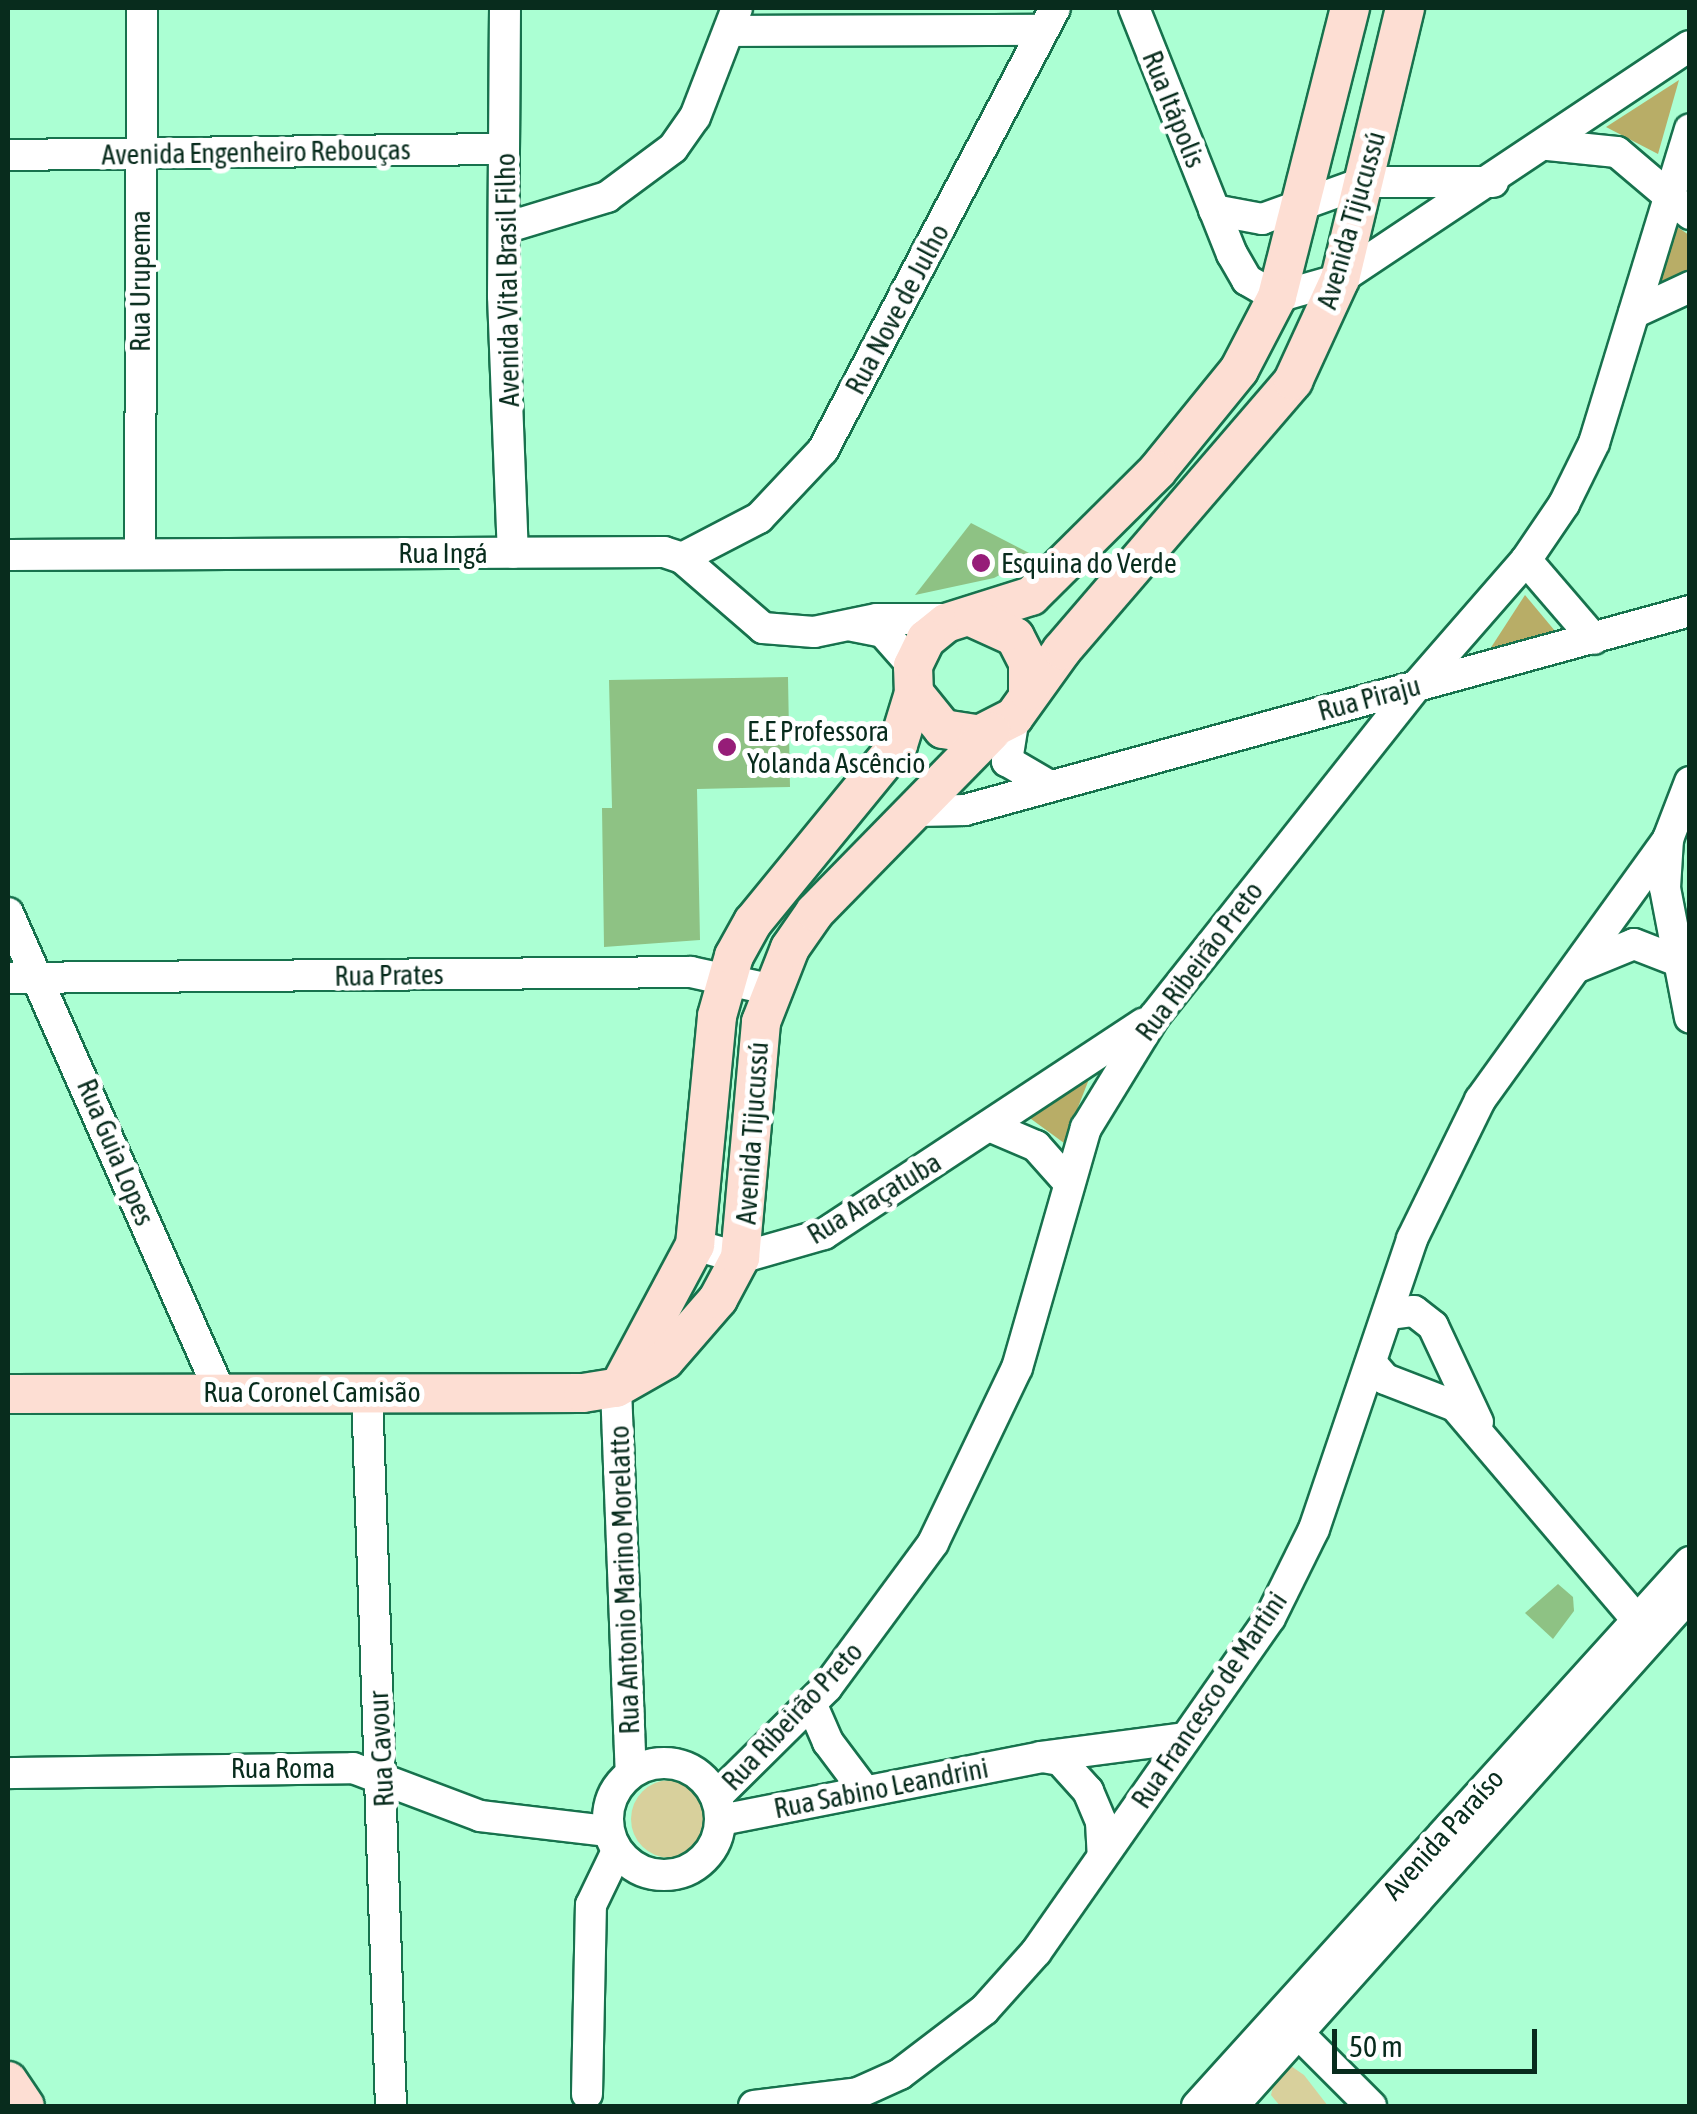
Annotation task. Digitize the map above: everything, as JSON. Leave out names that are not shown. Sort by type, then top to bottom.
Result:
[{"type":"main road","name":"Avenida Tijucussú","points":[[616,1388],[666,1310],[695,1245],[726,980],[753,922],[898,745],[926,638],[966,618],[1032,596],[1129,500],[1239,370],[1277,297],[1350,8]]},
{"type":"main road","name":"Avenida Tijucussú","points":[[616,1388],[664,1360],[692,1333],[740,1258],[754,1072],[769,989],[815,912],[1011,713],[1276,407],[1340,279],[1405,8]]},
{"type":"main road","points":[[913,680],[943,729],[1011,713],[1024,649],[999,624],[966,618]]},
{"type":"main road","name":"Rua Coronel Camisão","points":[[8,1394],[550,1394],[616,1388]]},
{"type":"main road","points":[[8,2081],[24,2106]]},
{"type":"street","name":"Rua Urupema","points":[[140,554],[142,8]]},
{"type":"street","name":"Avenida Vital Brasil Filho","points":[[505,8],[505,228],[513,553]]},
{"type":"street","name":"Rua Itápolis","points":[[1134,8],[1214,210],[1248,280],[1277,297]]},
{"type":"street","points":[[505,228],[607,197],[643,176],[695,118],[733,19],[1049,19]]},
{"type":"street","name":"Rua Nove de Julho","points":[[682,558],[758,518],[823,450],[1049,19]]},
{"type":"street","points":[[1277,297],[1340,279],[1548,145],[1690,46]]},
{"type":"street","name":"Rua Ribeirão Preto","points":[[718,1808],[890,1607],[975,1467],[1017,1368],[1086,1128],[1154,1016],[1418,684],[1526,560],[1594,443],[1666,192],[1690,129]]},
{"type":"street","points":[[1548,145],[1617,152],[1690,214]]},
{"type":"street","name":"Avenida Engenheiro Rebouças","points":[[8,155],[504,149]]},
{"type":"street","points":[[1214,210],[1262,219],[1366,182],[1492,182]]},
{"type":"street","points":[[1634,313],[1690,286]]},
{"type":"street","name":"Rua Ingá","points":[[8,555],[513,553],[602,549],[682,558]]},
{"type":"street","points":[[682,558],[763,628],[800,632],[900,617],[966,618]]},
{"type":"street","points":[[1526,560],[1594,638]]},
{"type":"street","name":"Rua Piraju","points":[[918,811],[965,810],[1690,611]]},
{"type":"street","points":[[850,625],[883,632],[913,680]]},
{"type":"street","points":[[1011,713],[1006,762],[1050,786]]},
{"type":"street","points":[[1690,782],[1668,840],[1665,888],[1690,1018]]},
{"type":"street","name":"Rua Francesco de Martini","points":[[754,2106],[858,2093],[944,2044],[1036,1952],[1186,1738],[1295,1573],[1372,1364],[1412,1239],[1480,1100],[1668,840]]},
{"type":"street","name":"Rua Guia Lopes","points":[[8,913],[41,978],[220,1392]]},
{"type":"street","name":"Rua Francesco de Martini","points":[[1570,971],[1606,950],[1634,944],[1678,961]]},
{"type":"street","name":"Rua Prates","points":[[8,978],[690,972],[769,989]]},
{"type":"street","name":"Rua Araçatuba","points":[[740,1258],[824,1234],[1154,1016]]},
{"type":"street","points":[[990,1126],[1036,1146],[1068,1182]]},
{"type":"street","points":[[695,1245],[740,1258]]},
{"type":"street","points":[[1388,1314],[1414,1311],[1434,1326],[1482,1434]]},
{"type":"street","points":[[1372,1364],[1385,1379],[1430,1391],[1455,1406],[1482,1434],[1522,1490],[1644,1628]]},
{"type":"street","name":"Rua Antonio Marino Morelatto","points":[[616,1388],[631,1773]]},
{"type":"street","name":"Rua Cavour","points":[[368,1392],[390,2106]]},
{"type":"street","name":"Avenida Paraíso","points":[[1197,2106],[1242,2096],[1290,2026],[1644,1628],[1690,1562]]},
{"type":"street","name":"Avenida Paraíso","points":[[1644,1628],[1690,1594]]},
{"type":"street","points":[[811,1702],[828,1742],[864,1790]]},
{"type":"street","name":"Rua Sabino Leandrini","points":[[718,1808],[864,1790],[1041,1757],[1186,1738]]},
{"type":"street","points":[[1041,1757],[1060,1760],[1088,1791],[1101,1822],[1103,1855]]},
{"type":"street","points":[[587,2094],[591,1905],[613,1841],[616,1788],[631,1773],[669,1763],[705,1780],[718,1808],[706,1857],[670,1875],[641,1870],[613,1841]]},
{"type":"street","name":"Rua Roma","points":[[8,1773],[328,1766],[382,1780],[480,1816],[613,1841]]},
{"type":"street","points":[[1290,2026],[1372,2106]]},
{"type":"shaded area","points":[[1679,80],[1658,154],[1606,127]]},
{"type":"shaded area","points":[[1673,224],[1689,235],[1689,269],[1655,291]]},
{"type":"shaded area","points":[[1525,595],[1555,631],[1490,649]]},
{"type":"shaded area","points":[[1091,1074],[1064,1143],[1027,1116]]},
{"type":"shaded area","points":[[662,1780],[678,1780],[703,1797],[709,1819],[703,1841],[692,1852],[678,1858],[662,1858],[637,1841],[631,1827],[631,1811],[648,1786]]},
{"type":"shaded area","points":[[1288,2064],[1304,2075],[1328,2106],[1280,2106],[1271,2095],[1276,2074]]},
{"type":"building","name":"Esquina do Verde","points":[[971,523],[1035,556],[994,578],[915,595]]},
{"type":"building","points":[[788,677],[790,787],[697,789],[700,940],[604,947],[602,808],[612,808],[609,680]]},
{"type":"building","points":[[1558,1584],[1573,1597],[1574,1611],[1553,1639],[1525,1613]]},
{"type":"place","name":"Esquina do Verde","points":[[981,563]]},
{"type":"place","name":"E.E Professora Yolanda Ascêncio","points":[[727,747]]}]
